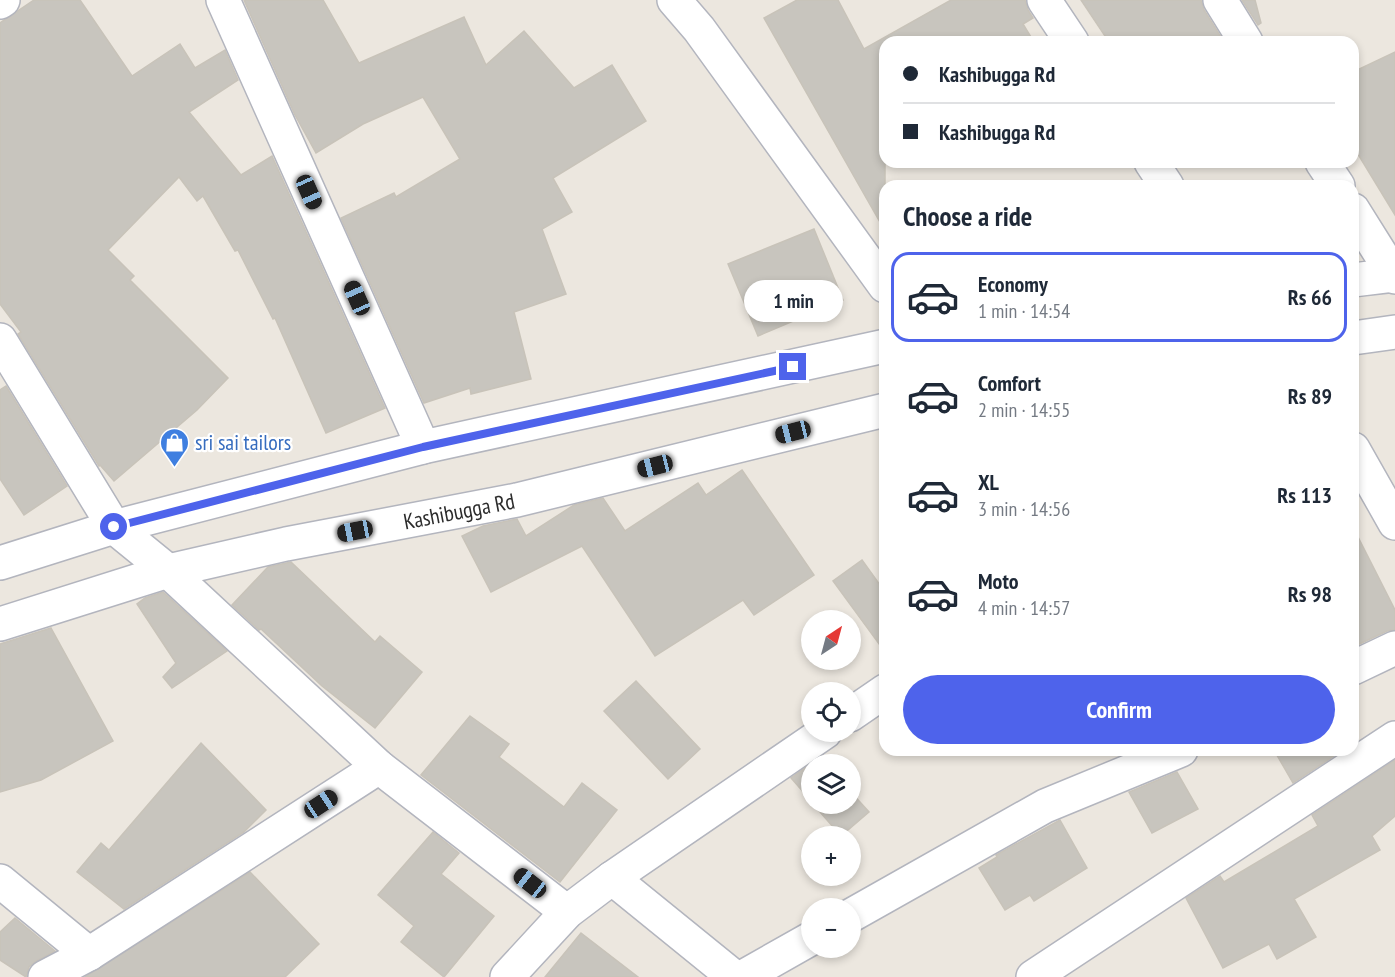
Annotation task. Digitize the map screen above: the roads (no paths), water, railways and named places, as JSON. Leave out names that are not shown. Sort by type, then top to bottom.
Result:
[{"type":"street","points":[[223,0],[423,447]]},
{"type":"street","points":[[674,0],[699,30],[879,278]]},
{"type":"street","points":[[1044,0],[1068,36]]},
{"type":"street","points":[[1220,0],[1242,36]]},
{"type":"street","points":[[1359,219],[1395,276],[1359,279]]},
{"type":"street","points":[[1359,337],[1395,332]]},
{"type":"street","points":[[0,340],[114,527],[168,571],[379,767],[567,912]]},
{"type":"street","points":[[0,563],[114,527],[423,447],[879,347]]},
{"type":"street","name":"Kashibugga Rd","points":[[0,624],[168,571],[285,544],[517,500],[879,411]]},
{"type":"street","points":[[1359,463],[1395,523]]},
{"type":"street","points":[[1359,665],[1395,648]]},
{"type":"street","points":[[861,707],[879,695]]},
{"type":"street","points":[[1033,977],[1395,738]]},
{"type":"street","points":[[507,977],[567,912],[612,878],[810,742]]},
{"type":"street","points":[[861,910],[1045,806],[1166,756]]},
{"type":"street","points":[[45,977],[88,954],[379,767]]},
{"type":"street","points":[[612,878],[734,977]]},
{"type":"street","points":[[0,881],[88,954]]},
{"type":"street","points":[[743,977],[801,944]]},
{"type":"place","name":"sri sai tailors","points":[[174,468]]}]
